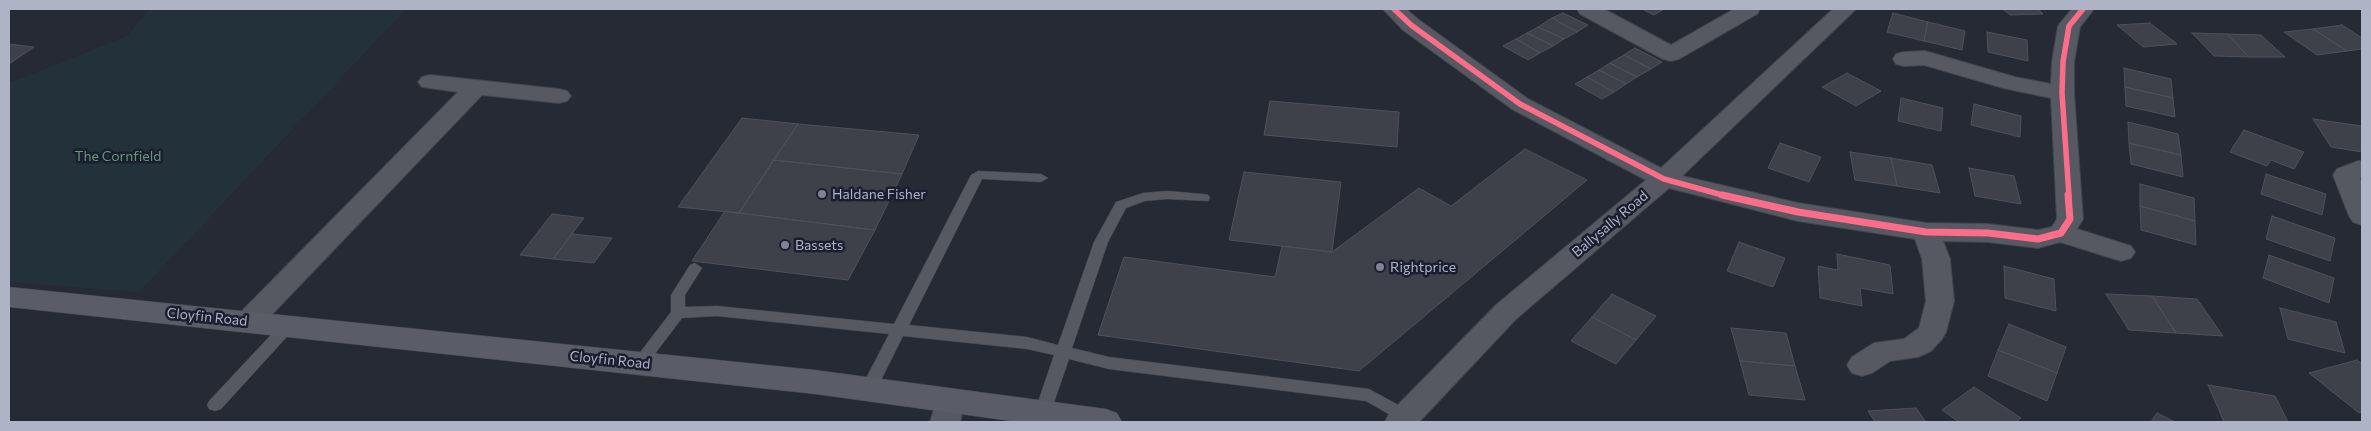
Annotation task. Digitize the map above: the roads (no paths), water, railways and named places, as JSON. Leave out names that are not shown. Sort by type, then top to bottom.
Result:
[{"type":"main road","name":"Cloyfin Road","points":[[9,297],[289,325],[868,390],[947,412],[1042,414],[1106,422]]},
{"type":"street","points":[[1394,9],[1411,26],[1520,104],[1664,179],[1798,212],[1926,232],[1988,233],[2038,239],[2061,233],[2121,252]]},
{"type":"street","points":[[1588,9],[1671,54],[1748,9]]},
{"type":"street","name":"Ballysally Road","points":[[1403,419],[1506,312],[1664,179],[1845,9]]},
{"type":"street","points":[[2061,233],[2070,219],[2062,93],[2063,62],[2069,26],[2083,9]]},
{"type":"street","points":[[1904,59],[1925,58],[2011,83],[2062,93]]},
{"type":"street","points":[[430,82],[559,96]]},
{"type":"street","points":[[249,321],[476,87]]},
{"type":"street","points":[[2362,169],[2358,168],[2346,175],[2362,216]]},
{"type":"street","points":[[1862,365],[1884,352],[1908,349],[1921,343],[1932,332],[1940,301],[1936,259],[1926,232]]},
{"type":"lane","points":[[868,390],[897,330],[978,175],[1041,178]]},
{"type":"lane","points":[[1042,414],[1101,242],[1121,205],[1143,197],[1167,195],[1203,198]]},
{"type":"lane","points":[[640,364],[678,313],[678,295],[695,268]]},
{"type":"lane","points":[[678,313],[717,311],[1027,343],[1109,363],[1369,395],[1403,419]]},
{"type":"lane","points":[[215,405],[289,325]]},
{"type":"place","name":"Haldane Fisher","points":[[822,194]]},
{"type":"place","name":"Bassets","points":[[785,245]]},
{"type":"place","name":"Rightprice","points":[[1380,267]]},
{"type":"park label","name":"The Cornfield","points":[[118,156]]}]
